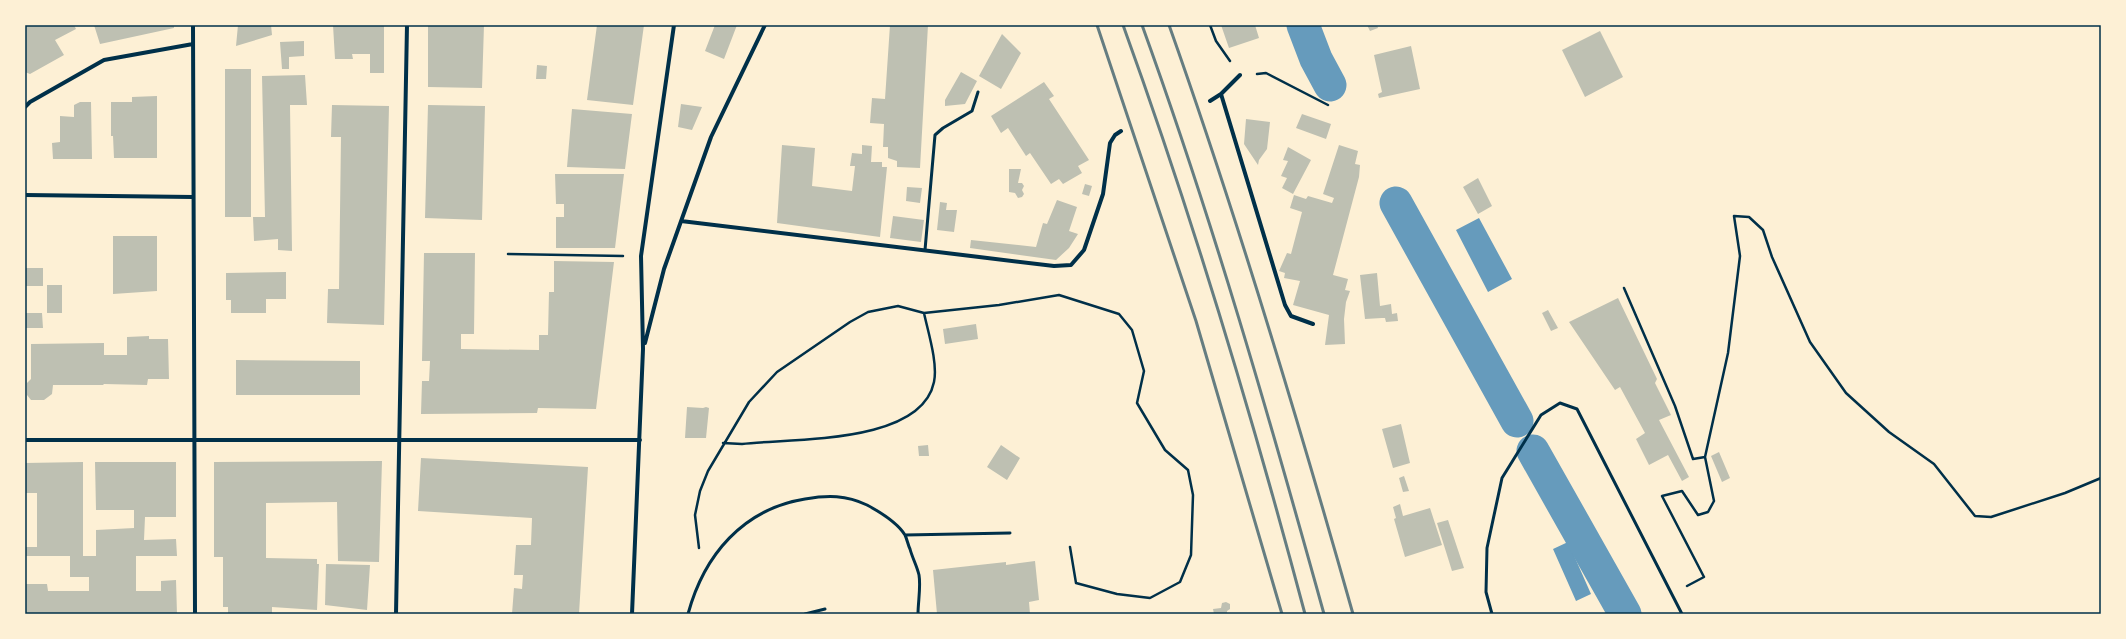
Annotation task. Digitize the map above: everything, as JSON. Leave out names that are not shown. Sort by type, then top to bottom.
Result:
[{"type":"street","points":[[192,25],[195,614]]},
{"type":"street","points":[[396,614],[407,25]]},
{"type":"street","points":[[632,614],[643,349],[641,256],[674,25]]},
{"type":"street","points":[[643,349],[664,269],[711,137],[766,25]]},
{"type":"street","points":[[25,107],[30,102],[104,60],[193,44]]},
{"type":"street","points":[[1210,101],[1221,94],[1240,75]]},
{"type":"street","points":[[1221,94],[1285,306],[1291,316],[1313,324]]},
{"type":"street","points":[[681,221],[1054,266],[1071,265],[1084,250],[1103,194],[1110,143],[1115,135],[1121,131]]},
{"type":"street","points":[[25,195],[193,197]]},
{"type":"street","points":[[25,440],[195,438],[400,441],[640,440]]},
{"type":"lane","points":[[926,250],[935,135],[943,128],[972,111],[978,92]]},
{"type":"lane","points":[[1492,614],[1486,592],[1487,548],[1502,478],[1541,415],[1560,403],[1577,409],[1682,614]]},
{"type":"lane","points":[[688,614],[701,576],[710,562],[735,532],[753,518],[787,502],[822,496],[845,496],[856,500],[892,521],[905,535],[919,575],[918,614]]},
{"type":"lane","points":[[905,535],[1010,533]]},
{"type":"lane","points":[[805,614],[826,609]]},
{"type":"path","points":[[1210,25],[1216,41],[1240,75],[1266,73],[1328,105]]},
{"type":"path","points":[[1672,594],[1704,576],[1662,496],[1682,491],[1698,516],[1708,512],[1714,501],[1705,457],[1728,353],[1740,256],[1734,216],[1749,217],[1763,230],[1772,257],[1810,342],[1846,393],[1889,432],[1934,464],[1975,516],[1991,517],[2065,493],[2101,478]]},
{"type":"path","points":[[508,254],[614,256]]},
{"type":"path","points":[[1624,288],[1675,406],[1693,459],[1705,457]]},
{"type":"path","points":[[710,562],[701,554],[697,542],[695,515],[700,491],[708,471],[723,443],[750,402],[777,372],[850,322],[868,312],[898,306],[924,313],[1059,295],[1119,314],[1132,330],[1144,371],[1137,403],[1165,450],[1188,470],[1193,495],[1191,555],[1180,582],[1150,598],[1117,594],[1076,583],[1070,547]]},
{"type":"path","points":[[723,443],[742,444],[851,436],[908,418],[920,407],[934,382],[934,364],[924,313]]},
{"type":"water","points":[[1479,218],[1512,279],[1488,292],[1456,230]]},
{"type":"water","points":[[1568,542],[1591,594],[1576,601],[1553,549]]},
{"type":"building","points":[[25,25],[74,25],[76,29],[55,40],[64,55],[30,74],[25,72]]},
{"type":"building","points":[[94,25],[174,25],[174,28],[100,44]]},
{"type":"building","points":[[238,25],[271,25],[272,35],[236,46]]},
{"type":"building","points":[[333,25],[384,25],[384,73],[370,73],[370,54],[352,54],[353,59],[335,59]]},
{"type":"building","points":[[428,25],[484,25],[482,88],[428,87]]},
{"type":"building","points":[[597,25],[644,25],[633,105],[587,100]]},
{"type":"building","points":[[715,25],[737,25],[724,59],[705,51]]},
{"type":"building","points":[[890,25],[928,25],[920,168],[897,167],[897,161],[888,158],[888,147],[883,147],[884,124],[870,123],[872,98],[885,99]]},
{"type":"building","points":[[1221,25],[1255,25],[1259,38],[1229,48]]},
{"type":"building","points":[[1367,25],[1377,25],[1378,28],[1370,31]]},
{"type":"building","points":[[1600,31],[1623,77],[1585,97],[1562,50]]},
{"type":"building","points":[[1002,34],[1021,53],[1001,89],[979,76]]},
{"type":"building","points":[[304,41],[304,56],[289,57],[289,69],[282,69],[280,42]]},
{"type":"building","points":[[1411,46],[1420,89],[1379,98],[1378,94],[1382,92],[1374,55]]},
{"type":"building","points":[[537,65],[547,66],[546,79],[536,79]]},
{"type":"building","points":[[225,69],[251,69],[251,217],[225,217]]},
{"type":"building","points":[[961,72],[977,81],[965,104],[945,106],[945,100]]},
{"type":"building","points":[[305,75],[307,105],[290,105],[292,251],[278,250],[278,239],[254,241],[253,217],[265,217],[262,76]]},
{"type":"building","points":[[1044,82],[1054,96],[1049,99],[1089,160],[1078,166],[1082,173],[1063,184],[1059,179],[1051,184],[1030,153],[1026,156],[1008,128],[1001,133],[991,116]]},
{"type":"building","points":[[157,96],[157,158],[114,158],[113,136],[111,136],[111,102],[132,102],[132,97]]},
{"type":"building","points":[[80,102],[91,102],[92,159],[53,159],[52,143],[60,142],[60,116],[74,117],[74,105]]},
{"type":"building","points":[[681,104],[702,107],[692,130],[678,127]]},
{"type":"building","points":[[332,105],[389,106],[384,325],[327,323],[328,289],[339,289],[341,137],[331,137]]},
{"type":"building","points":[[428,105],[485,106],[482,220],[425,218]]},
{"type":"building","points":[[572,109],[632,114],[625,169],[567,167]]},
{"type":"building","points":[[1302,114],[1331,124],[1326,139],[1296,128]]},
{"type":"building","points":[[1246,119],[1270,122],[1267,149],[1259,160],[1258,165],[1244,144]]},
{"type":"building","points":[[782,145],[815,148],[812,186],[852,191],[855,166],[850,166],[852,153],[862,154],[862,145],[872,146],[871,162],[882,162],[882,167],[887,167],[880,237],[777,223]]},
{"type":"building","points":[[1339,145],[1358,151],[1355,164],[1360,165],[1359,177],[1333,275],[1348,279],[1345,290],[1350,291],[1346,302],[1344,319],[1345,344],[1325,345],[1329,315],[1293,305],[1300,281],[1284,278],[1285,273],[1279,271],[1287,253],[1291,254],[1302,212],[1290,208],[1294,195],[1306,199],[1308,196],[1332,203],[1334,198],[1323,194]]},
{"type":"building","points":[[1288,147],[1311,160],[1293,194],[1282,188],[1287,178],[1281,176],[1288,161],[1283,160]]},
{"type":"building","points":[[1009,169],[1021,169],[1018,183],[1022,183],[1024,186],[1022,190],[1024,194],[1022,197],[1018,198],[1015,193],[1009,192]]},
{"type":"building","points":[[555,174],[624,174],[615,248],[556,248],[556,217],[564,217],[564,204],[556,204]]},
{"type":"building","points":[[1478,178],[1492,206],[1478,214],[1463,187]]},
{"type":"building","points":[[1085,184],[1092,186],[1089,196],[1082,194]]},
{"type":"building","points":[[907,187],[922,188],[920,203],[906,201]]},
{"type":"building","points":[[1057,200],[1077,207],[1069,231],[1078,234],[1069,248],[1056,260],[970,248],[971,240],[1036,247],[1043,223],[1047,224]]},
{"type":"building","points":[[940,202],[947,203],[946,210],[957,210],[954,232],[937,230]]},
{"type":"building","points":[[893,216],[924,220],[921,242],[890,238]]},
{"type":"building","points":[[113,236],[157,236],[157,291],[113,294]]},
{"type":"building","points":[[424,253],[475,253],[474,334],[461,334],[461,349],[539,350],[539,335],[548,335],[549,292],[554,292],[554,261],[614,262],[596,409],[538,408],[537,413],[421,414],[422,381],[429,381],[430,361],[422,361]]},
{"type":"building","points":[[25,268],[43,268],[43,286],[25,286]]},
{"type":"building","points":[[286,272],[286,299],[266,299],[266,313],[231,313],[231,300],[226,300],[226,273]]},
{"type":"building","points":[[1377,273],[1380,306],[1391,304],[1392,314],[1397,313],[1398,321],[1386,322],[1385,318],[1365,319],[1360,275]]},
{"type":"building","points":[[47,285],[62,285],[62,313],[47,313]]},
{"type":"building","points":[[1618,298],[1657,379],[1655,383],[1671,415],[1659,420],[1689,477],[1682,481],[1668,455],[1649,465],[1636,439],[1645,433],[1620,387],[1615,390],[1569,322]]},
{"type":"building","points":[[1548,310],[1558,328],[1551,331],[1542,313]]},
{"type":"building","points":[[25,313],[42,313],[43,328],[25,328]]},
{"type":"building","points":[[976,324],[978,339],[945,344],[943,329]]},
{"type":"building","points":[[149,336],[149,339],[168,339],[169,379],[148,379],[147,385],[53,385],[52,394],[44,400],[31,400],[27,395],[27,383],[31,379],[31,344],[104,343],[104,355],[127,355],[127,337]]},
{"type":"building","points":[[236,360],[360,361],[360,395],[236,395]]},
{"type":"building","points":[[687,407],[709,408],[706,438],[685,438]]},
{"type":"building","points":[[1401,424],[1410,463],[1393,468],[1382,429]]},
{"type":"building","points":[[928,445],[929,456],[919,456],[918,446]]},
{"type":"building","points":[[1001,445],[1020,458],[1007,480],[987,467]]},
{"type":"building","points":[[1719,452],[1730,478],[1722,482],[1711,456]]},
{"type":"building","points":[[421,458],[588,467],[579,614],[512,614],[514,588],[522,589],[523,575],[514,575],[516,545],[531,545],[532,518],[418,511]]},
{"type":"building","points":[[382,461],[379,562],[338,561],[337,502],[266,503],[266,558],[317,559],[317,564],[319,564],[317,610],[272,607],[272,614],[228,614],[228,607],[223,607],[223,557],[214,557],[214,462]]},
{"type":"building","points":[[83,462],[83,556],[96,556],[96,530],[134,528],[134,510],[96,510],[95,462],[176,462],[176,517],[145,517],[144,540],[176,539],[177,556],[136,556],[136,591],[161,591],[161,581],[176,580],[177,614],[25,614],[25,584],[47,584],[48,591],[89,591],[89,577],[70,577],[70,556],[25,556],[25,547],[37,547],[37,493],[25,493],[25,463]]},
{"type":"building","points":[[1404,476],[1409,491],[1403,492],[1399,478]]},
{"type":"building","points":[[1400,504],[1403,516],[1430,508],[1442,545],[1405,557],[1394,519],[1396,518],[1393,507]]},
{"type":"building","points":[[1448,520],[1464,568],[1452,571],[1437,523]]},
{"type":"building","points":[[1035,561],[1039,600],[1029,602],[1030,614],[937,614],[933,570],[1006,562],[1006,565]]},
{"type":"building","points":[[326,564],[370,565],[367,610],[325,605]]},
{"type":"building","points":[[1226,602],[1230,604],[1230,609],[1227,611],[1227,614],[1214,614],[1213,609],[1221,608],[1222,603]]},
{"type":"waterway","points":[[1303,25],[1316,59],[1330,85]]},
{"type":"waterway","points":[[1396,203],[1517,421]]},
{"type":"waterway","points":[[1533,451],[1625,614]]},
{"type":"railway","points":[[1097,25],[1196,321],[1282,614]]},
{"type":"railway","points":[[1123,25],[1174,170],[1243,391],[1305,614]]},
{"type":"railway","points":[[1142,25],[1168,98],[1239,318],[1324,614]]},
{"type":"railway","points":[[1169,25],[1243,244],[1353,614]]}]
